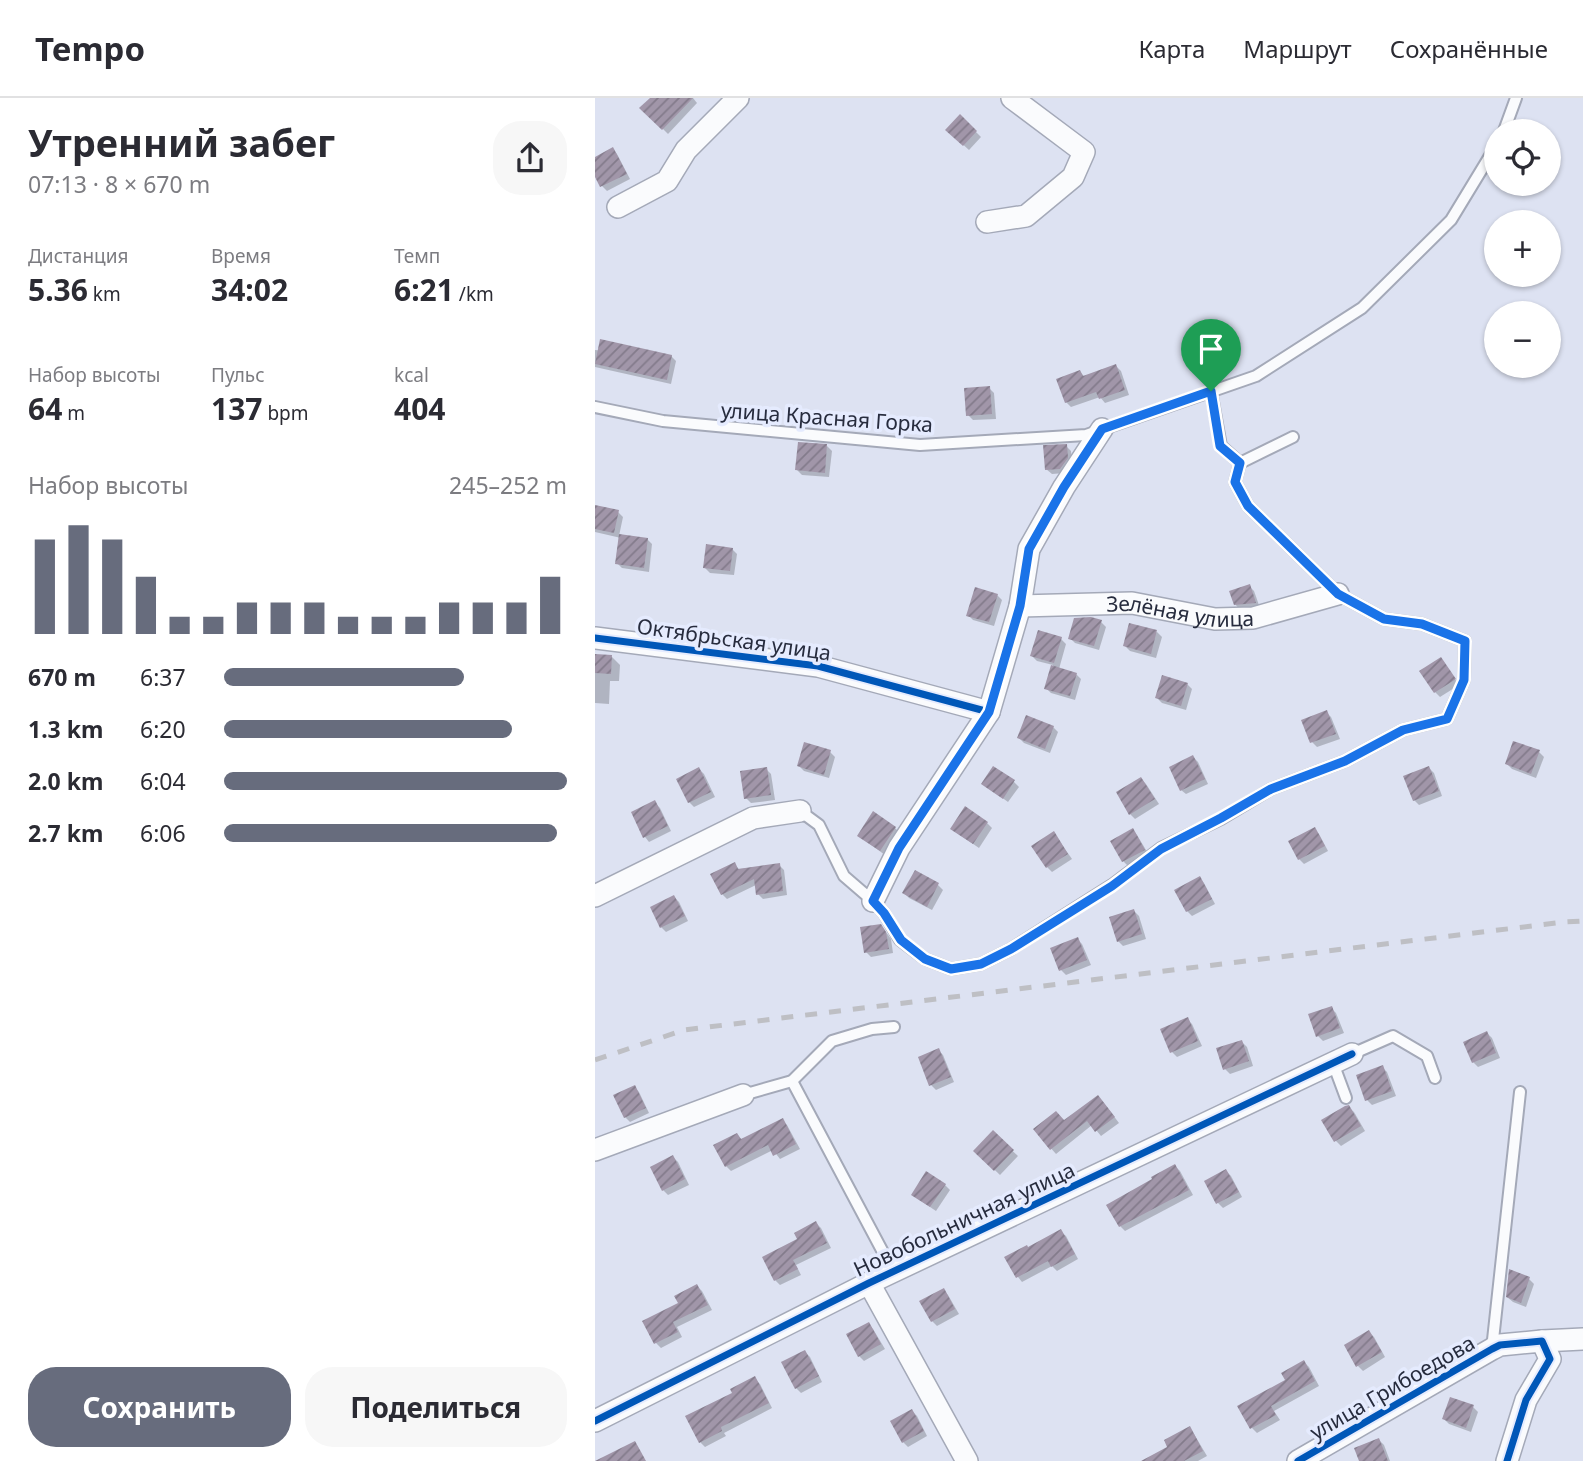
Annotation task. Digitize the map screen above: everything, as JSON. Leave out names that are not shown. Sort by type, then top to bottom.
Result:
[{"type":"street","points":[[618,207],[667,181],[686,150],[738,98]]},
{"type":"street","points":[[987,222],[1026,216],[1073,177],[1084,152],[1012,98]]},
{"type":"street","points":[[873,901],[899,848],[989,712],[1020,606],[1029,549],[1064,487],[1102,429]]},
{"type":"street","name":"Зелёная улица","points":[[1020,606],[1132,603],[1215,619],[1253,618],[1338,594]]},
{"type":"street","name":"Октябрьская улица","points":[[595,638],[818,666],[989,712]]},
{"type":"street","points":[[595,896],[753,818],[800,811]]},
{"type":"street","name":"Новобольничная улица","points":[[595,1421],[893,1271],[1342,1059]]},
{"type":"street","points":[[595,1150],[743,1095]]},
{"type":"street","points":[[869,1283],[967,1461]]},
{"type":"street","name":"улица Грибоедова","points":[[1298,1461],[1500,1345],[1583,1339]]},
{"type":"street","points":[[1507,1461],[1526,1400],[1550,1359],[1542,1341]]},
{"type":"lane","points":[[1508,119],[1516,98]]},
{"type":"lane","name":"улица Красная Горка","points":[[595,407],[663,421],[919,445],[1086,435],[1256,376],[1362,308],[1451,220],[1484,166]]},
{"type":"lane","points":[[1211,391],[1220,446],[1240,463]]},
{"type":"lane","points":[[800,811],[819,825],[844,876],[884,913],[901,940],[925,959],[951,969],[981,964],[1011,949],[1112,886],[1161,849],[1271,789],[1345,761],[1403,730],[1447,719],[1464,680],[1465,641],[1422,624],[1384,619],[1338,594],[1248,506],[1235,482],[1240,463],[1293,437]]},
{"type":"lane","points":[[743,1095],[792,1082],[832,1041],[872,1029],[894,1027]]},
{"type":"lane","points":[[1346,1098],[1342,1059],[1393,1036],[1427,1056],[1435,1078]]},
{"type":"lane","points":[[792,1082],[893,1271]]},
{"type":"lane","points":[[1492,1349],[1520,1092]]},
{"type":"building","points":[[650,98],[693,98],[662,130],[639,108]]},
{"type":"building","points":[[960,114],[977,131],[963,146],[945,130]]},
{"type":"building","points":[[613,147],[627,174],[600,187],[595,177],[595,157]]},
{"type":"building","points":[[600,339],[672,355],[667,380],[595,364]]},
{"type":"building","points":[[1116,364],[1125,390],[1099,399],[1096,392],[1065,403],[1056,379],[1080,370],[1083,376]]},
{"type":"building","points":[[990,386],[992,414],[966,416],[964,388]]},
{"type":"building","points":[[798,442],[827,444],[825,473],[795,470]]},
{"type":"building","points":[[1067,444],[1068,458],[1060,469],[1045,470],[1043,445]]},
{"type":"building","points":[[595,505],[619,510],[614,533],[595,529]]},
{"type":"building","points":[[619,534],[648,538],[644,568],[615,564]]},
{"type":"building","points":[[706,544],[733,548],[730,571],[703,568]]},
{"type":"building","points":[[1250,584],[1256,603],[1234,605],[1229,591]]},
{"type":"building","points":[[975,587],[998,594],[989,622],[966,616]]},
{"type":"building","points":[[1091,617],[1102,620],[1094,646],[1068,639],[1074,618]]},
{"type":"building","points":[[1129,623],[1157,630],[1151,654],[1123,646]]},
{"type":"building","points":[[1038,630],[1062,637],[1054,663],[1030,656]]},
{"type":"building","points":[[595,654],[612,655],[611,674],[595,673]]},
{"type":"building","points":[[1441,657],[1456,679],[1434,693],[1419,671]]},
{"type":"building","points":[[1051,665],[1077,673],[1070,696],[1044,689]]},
{"type":"building","points":[[1162,675],[1188,683],[1181,706],[1155,698]]},
{"type":"building","points":[[1327,710],[1336,734],[1310,743],[1301,720]]},
{"type":"building","points":[[1026,715],[1054,726],[1045,749],[1017,738]]},
{"type":"building","points":[[1513,741],[1540,750],[1531,774],[1505,764]]},
{"type":"building","points":[[804,742],[831,750],[824,775],[797,766]]},
{"type":"building","points":[[1193,755],[1205,779],[1180,791],[1169,767]]},
{"type":"building","points":[[993,766],[1015,780],[1003,799],[981,784]]},
{"type":"building","points":[[1429,766],[1439,791],[1413,801],[1403,776]]},
{"type":"building","points":[[699,767],[711,792],[688,803],[676,779]]},
{"type":"building","points":[[767,767],[771,795],[744,799],[740,771]]},
{"type":"building","points":[[1141,777],[1155,799],[1129,815],[1116,792]]},
{"type":"building","points":[[655,800],[668,826],[643,838],[631,812]]},
{"type":"building","points":[[965,806],[988,822],[973,844],[950,829]]},
{"type":"building","points":[[873,811],[896,827],[880,851],[857,836]]},
{"type":"building","points":[[1315,827],[1325,846],[1298,860],[1288,841]]},
{"type":"building","points":[[1133,828],[1145,850],[1122,862],[1110,841]]},
{"type":"building","points":[[1054,831],[1068,854],[1046,868],[1031,846]]},
{"type":"building","points":[[735,862],[738,869],[780,863],[783,891],[756,895],[754,879],[721,895],[710,874]]},
{"type":"building","points":[[915,870],[939,883],[927,907],[902,893]]},
{"type":"building","points":[[1200,876],[1212,899],[1186,912],[1174,890]]},
{"type":"building","points":[[674,895],[685,916],[660,928],[650,907]]},
{"type":"building","points":[[1134,909],[1142,934],[1117,942],[1109,917]]},
{"type":"building","points":[[881,924],[886,932],[889,949],[864,953],[860,927]]},
{"type":"building","points":[[1078,937],[1087,960],[1059,971],[1050,948]]},
{"type":"building","points":[[1332,1006],[1340,1028],[1316,1037],[1308,1014]]},
{"type":"building","points":[[1188,1017],[1198,1041],[1170,1053],[1160,1029]]},
{"type":"building","points":[[1487,1031],[1496,1053],[1472,1063],[1463,1042]]},
{"type":"building","points":[[1242,1040],[1249,1061],[1223,1070],[1216,1048]]},
{"type":"building","points":[[939,1048],[951,1077],[929,1086],[918,1057]]},
{"type":"building","points":[[1383,1065],[1392,1091],[1365,1101],[1356,1075]]},
{"type":"building","points":[[635,1085],[646,1108],[624,1118],[613,1095]]},
{"type":"building","points":[[1098,1095],[1115,1117],[1095,1132],[1087,1121],[1050,1150],[1033,1129],[1056,1111],[1064,1120]]},
{"type":"building","points":[[1349,1105],[1361,1126],[1334,1142],[1321,1120]]},
{"type":"building","points":[[783,1118],[796,1144],[773,1156],[768,1145],[725,1167],[713,1145],[737,1133],[741,1139]]},
{"type":"building","points":[[993,1130],[1014,1150],[994,1171],[973,1151]]},
{"type":"building","points":[[673,1155],[685,1179],[662,1191],[650,1167]]},
{"type":"building","points":[[1175,1164],[1189,1190],[1119,1227],[1106,1205]]},
{"type":"building","points":[[1226,1169],[1239,1192],[1216,1204],[1204,1181]]},
{"type":"building","points":[[926,1171],[946,1184],[930,1207],[911,1195]]},
{"type":"building","points":[[816,1221],[827,1243],[793,1260],[798,1269],[774,1281],[762,1257],[797,1239],[794,1233]]},
{"type":"building","points":[[1061,1229],[1075,1254],[1051,1267],[1048,1261],[1016,1278],[1004,1257]]},
{"type":"building","points":[[1509,1269],[1530,1277],[1521,1303],[1506,1297]]},
{"type":"building","points":[[697,1284],[708,1305],[673,1322],[678,1332],[654,1344],[642,1321],[678,1303],[674,1296]]},
{"type":"building","points":[[944,1288],[955,1309],[931,1322],[919,1301]]},
{"type":"building","points":[[869,1322],[881,1344],[858,1357],[846,1334]]},
{"type":"building","points":[[1369,1330],[1382,1352],[1356,1367],[1344,1345]]},
{"type":"building","points":[[805,1350],[819,1376],[795,1389],[781,1362]]},
{"type":"building","points":[[1304,1360],[1315,1381],[1271,1406],[1276,1415],[1250,1429],[1237,1406],[1285,1380],[1281,1373]]},
{"type":"building","points":[[755,1376],[769,1403],[721,1427],[722,1431],[699,1443],[685,1416],[732,1393],[730,1389]]},
{"type":"building","points":[[1450,1397],[1474,1405],[1466,1428],[1442,1419]]},
{"type":"building","points":[[912,1409],[924,1431],[902,1443],[890,1421]]},
{"type":"building","points":[[1190,1426],[1203,1451],[1184,1461],[1141,1461],[1167,1447],[1164,1440]]},
{"type":"building","points":[[1379,1438],[1388,1461],[1359,1461],[1354,1448]]},
{"type":"building","points":[[635,1441],[646,1461],[595,1461]]},
{"type":"railway","points":[[595,1060],[684,1030],[1583,921]]},
{"type":"cycle path","points":[[873,901],[899,848],[989,712],[1020,606],[1029,549],[1064,487],[1102,429]]},
{"type":"cycle path","points":[[595,638],[818,666],[989,712]]},
{"type":"cycle path","points":[[595,1421],[869,1283],[1352,1054]]},
{"type":"cycle path","points":[[1298,1461],[1500,1345],[1542,1341],[1550,1359],[1526,1400],[1507,1461]]},
{"type":"route","points":[[1211,391],[1220,446],[1240,463],[1235,482],[1248,506],[1284,542],[1338,594],[1384,619],[1422,624],[1465,641],[1464,680],[1447,719],[1403,730],[1345,761],[1271,789],[1161,849],[1112,886],[1011,949],[981,964],[951,969],[925,959],[901,940],[873,901],[899,848],[989,712],[1020,606],[1029,549],[1064,487],[1102,429],[1211,391]]}]
